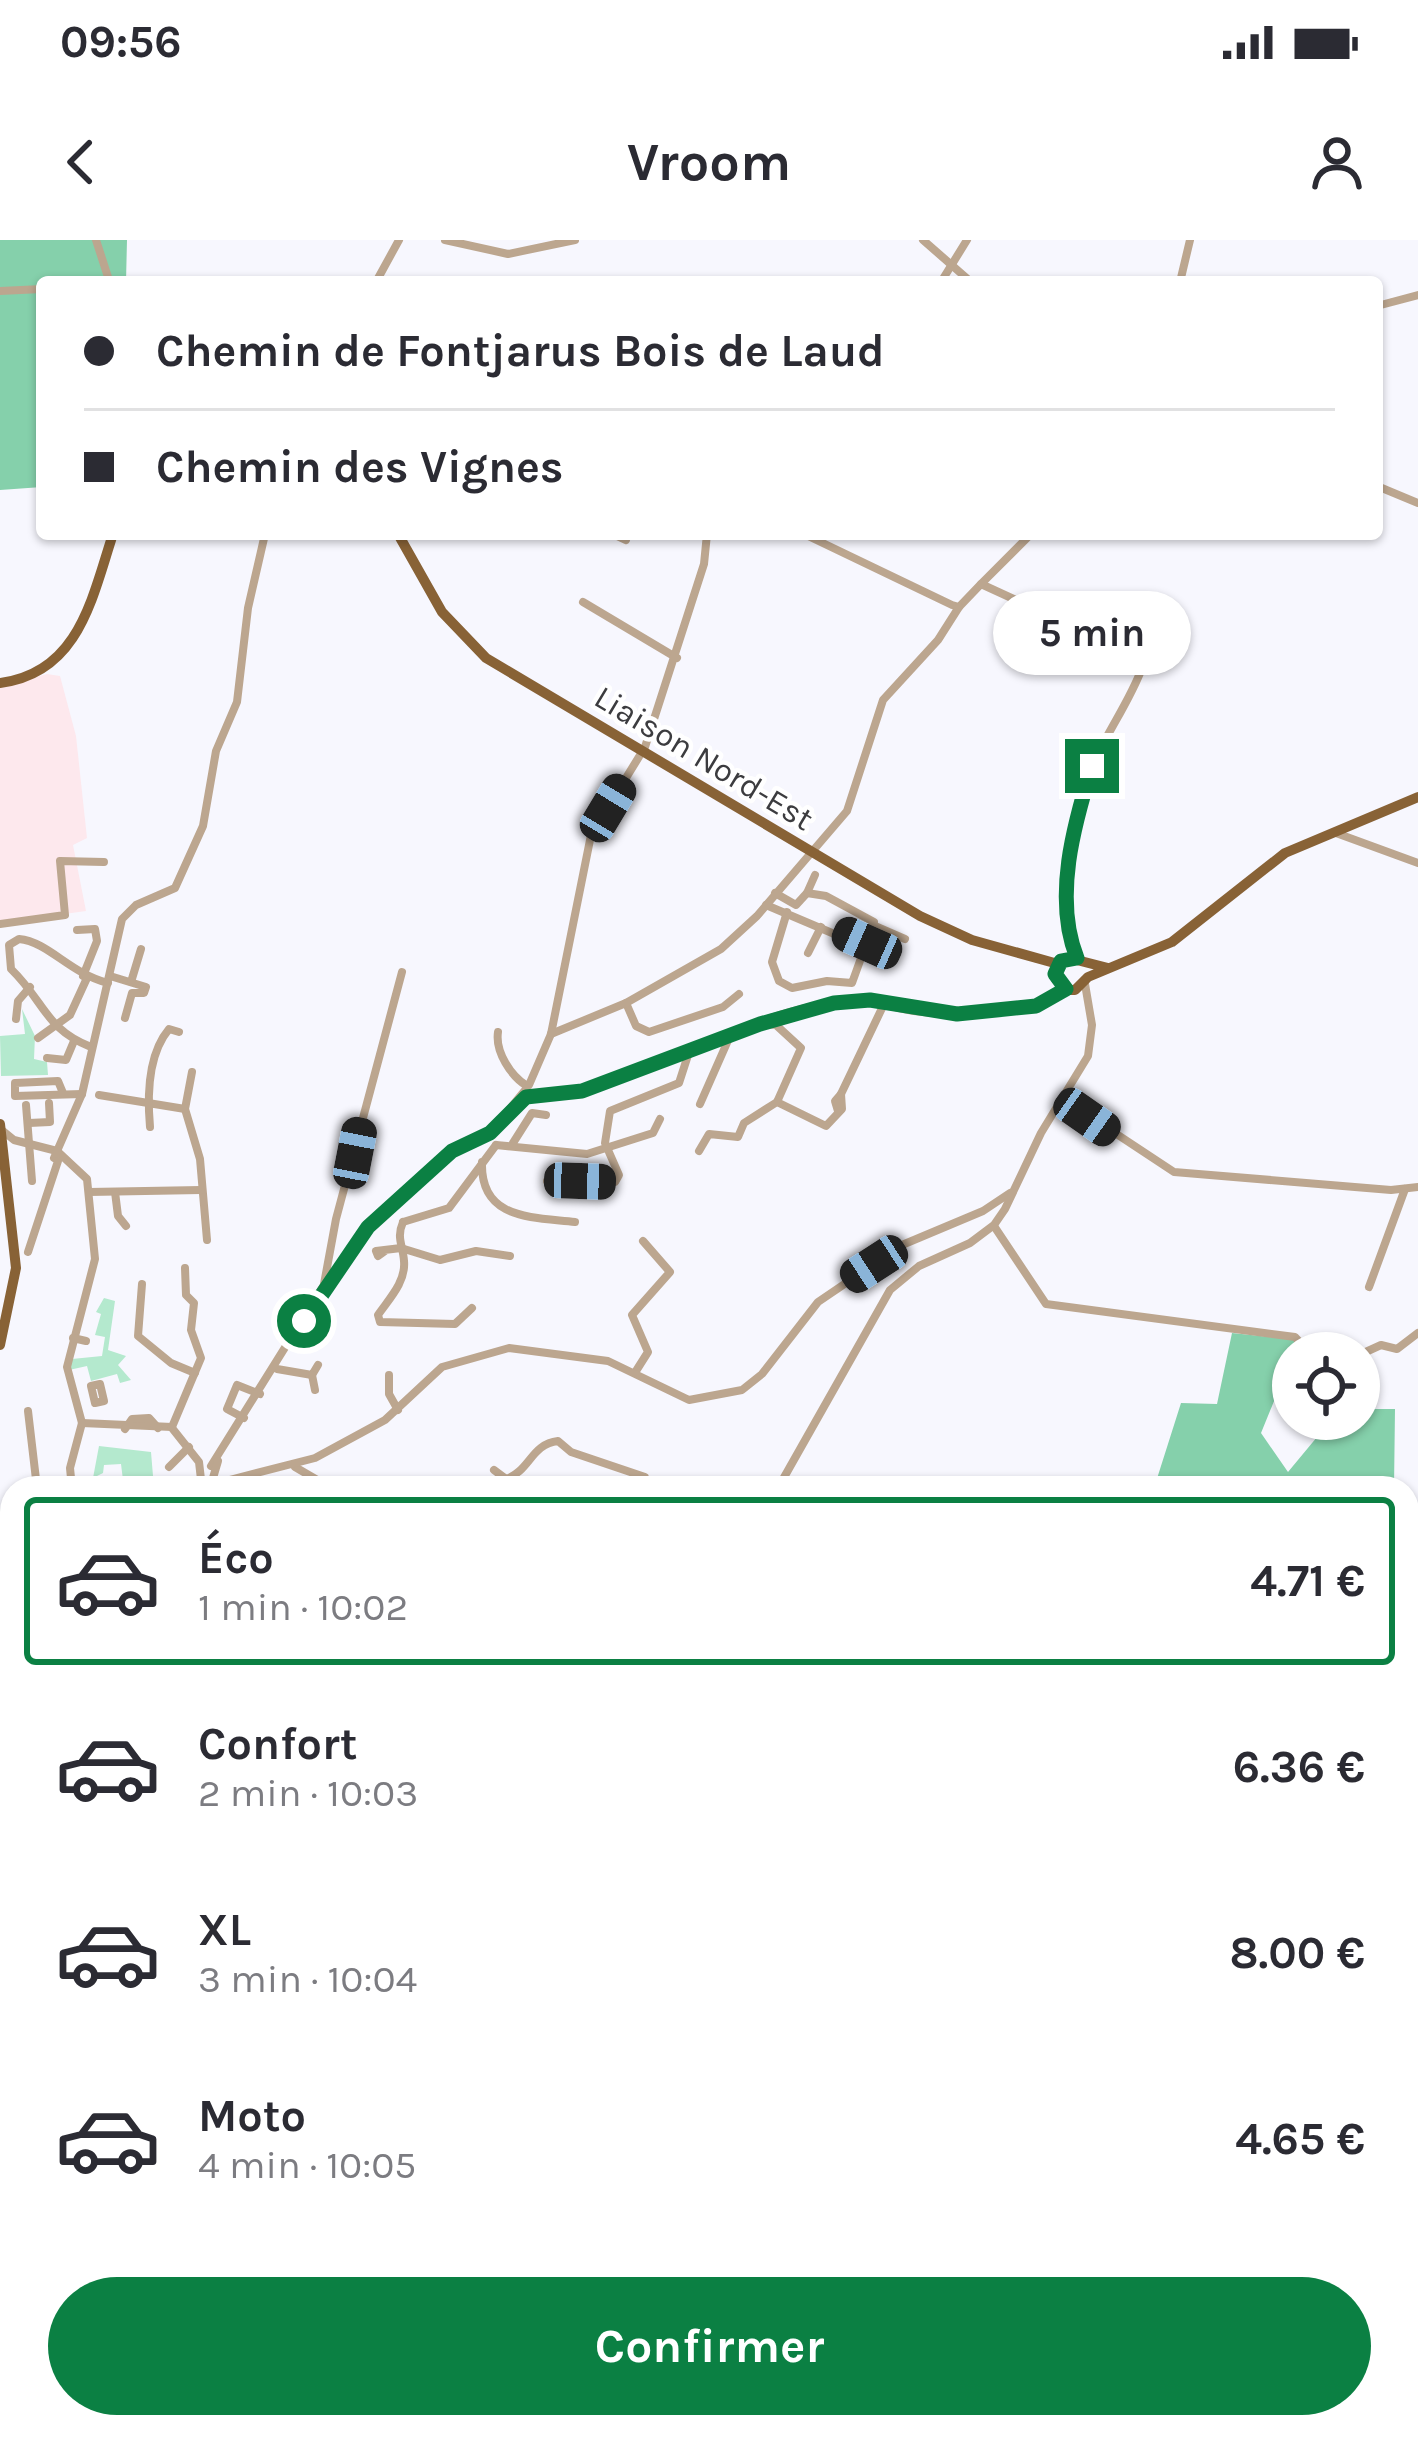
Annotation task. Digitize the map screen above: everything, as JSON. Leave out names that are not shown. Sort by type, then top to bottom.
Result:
[{"type":"main road","points":[[0,683],[44,669],[72,642],[111,540]]},
{"type":"main road","name":"Liaison Nord-Est","points":[[402,540],[460,636],[486,658],[808,852],[952,932],[1071,974],[1108,968],[1160,950],[1269,863],[1334,832]]},
{"type":"main road","points":[[1334,832],[1418,797]]},
{"type":"main road","points":[[0,1125],[7,1144],[16,1268],[0,1345]]},
{"type":"street","points":[[96,240],[108,276]]},
{"type":"street","points":[[379,276],[399,240]]},
{"type":"street","points":[[446,240],[508,254],[575,240]]},
{"type":"street","points":[[923,240],[964,276]]},
{"type":"street","points":[[947,276],[967,240]]},
{"type":"street","points":[[1181,276],[1190,240]]},
{"type":"street","points":[[0,290],[36,289]]},
{"type":"street","points":[[1383,304],[1418,295]]},
{"type":"street","points":[[1383,488],[1418,502]]},
{"type":"street","points":[[28,1252],[82,1094],[126,911],[175,888],[203,826],[220,739],[237,703],[248,608],[265,540]]},
{"type":"street","points":[[209,1475],[324,1285],[368,1227],[452,1151],[485,1135],[533,1089],[534,1073],[551,1034],[591,836],[642,752],[677,658],[706,540]]},
{"type":"street","points":[[817,540],[959,607]]},
{"type":"street","points":[[551,1034],[626,1003],[721,949],[766,905],[850,806],[888,691],[938,640],[959,607],[1025,540]]},
{"type":"street","points":[[785,1476],[890,1290],[919,1266],[970,1243],[994,1226],[1088,1056],[1089,1010],[1071,974],[1068,880],[1077,815],[1092,766],[1143,662],[1136,654],[981,584]]},
{"type":"street","points":[[583,602],[677,658]]},
{"type":"street","points":[[1356,839],[1358,823]]},
{"type":"street","points":[[1358,823],[1366,845]]},
{"type":"street","points":[[1334,832],[1418,863]]},
{"type":"street","points":[[0,924],[65,915],[60,861],[104,862]]},
{"type":"street","points":[[796,905],[815,875]]},
{"type":"street","points":[[775,893],[802,913],[866,945]]},
{"type":"street","points":[[807,893],[826,896],[904,939]]},
{"type":"street","points":[[766,905],[866,945]]},
{"type":"street","points":[[787,912],[772,962],[785,986],[852,982],[875,926]]},
{"type":"street","points":[[38,1038],[56,1028],[81,997],[99,925],[77,930]]},
{"type":"street","points":[[808,953],[821,927]]},
{"type":"street","points":[[91,1047],[56,1028],[7,957],[9,946],[19,939],[34,940],[85,977],[133,986]]},
{"type":"street","points":[[125,1018],[141,949]]},
{"type":"street","points":[[324,1285],[336,1219],[402,972]]},
{"type":"street","points":[[499,1033],[497,1041],[513,1076],[533,1089],[582,1091],[760,1024],[834,1003],[957,1014],[1046,1002],[1071,974]]},
{"type":"street","points":[[16,1019],[18,1001],[30,987]]},
{"type":"street","points":[[626,1003],[637,1035],[723,1007],[739,994]]},
{"type":"street","points":[[777,1102],[826,1126],[845,1100],[841,1094],[884,1004]]},
{"type":"street","points":[[699,1151],[709,1134],[732,1139],[744,1123],[777,1102],[801,1048],[776,1025],[760,1024]]},
{"type":"street","points":[[150,1127],[148,1103],[159,1042],[173,1028],[179,1032]]},
{"type":"street","points":[[700,1104],[728,1051],[730,1036]]},
{"type":"street","points":[[47,1058],[66,1060],[74,1040]]},
{"type":"street","points":[[547,1181],[614,1182],[619,1175],[607,1149],[610,1112],[680,1083],[692,1060],[690,1049]]},
{"type":"street","points":[[192,1072],[185,1109],[200,1159],[207,1240]]},
{"type":"street","points":[[63,1093],[58,1082],[15,1083],[15,1096],[82,1094]]},
{"type":"street","points":[[99,1095],[185,1109]]},
{"type":"street","points":[[1061,1099],[1174,1172],[1418,1187]]},
{"type":"street","points":[[29,1123],[50,1122],[50,1103]]},
{"type":"street","points":[[26,1105],[32,1181]]},
{"type":"street","points":[[513,1143],[532,1113],[546,1115]]},
{"type":"street","points":[[403,1222],[441,1214],[493,1147],[513,1143],[572,1154],[607,1149],[653,1133],[660,1119]]},
{"type":"street","points":[[485,1135],[493,1147]]},
{"type":"street","points":[[7,1144],[32,1145],[87,1179],[95,1259],[67,1367],[82,1423],[72,1476]]},
{"type":"street","points":[[482,1162],[482,1183],[498,1208],[513,1215],[575,1222]]},
{"type":"street","points":[[1369,1287],[1405,1189]]},
{"type":"street","points":[[89,1192],[202,1190]]},
{"type":"street","points":[[115,1192],[118,1216],[126,1226]]},
{"type":"street","points":[[252,1476],[301,1468],[398,1410],[442,1367],[514,1347],[608,1361],[689,1400],[742,1390],[762,1374],[818,1302],[902,1245],[983,1211],[1010,1193]]},
{"type":"street","points":[[394,1208],[403,1222],[405,1264],[394,1296],[378,1315],[382,1324],[455,1324],[472,1307]]},
{"type":"street","points":[[994,1226],[1038,1299],[1046,1304],[1272,1334]]},
{"type":"street","points":[[636,1371],[648,1352],[632,1315],[670,1272],[644,1241]]},
{"type":"street","points":[[385,1251],[401,1248],[440,1260],[485,1250],[510,1256]]},
{"type":"street","points":[[405,1264],[418,1256]]},
{"type":"street","points":[[172,1427],[201,1358],[191,1330],[194,1303],[186,1295],[185,1268]]},
{"type":"street","points":[[142,1284],[138,1336],[171,1363],[196,1373]]},
{"type":"street","points":[[1380,1346],[1397,1349],[1418,1333]]},
{"type":"street","points":[[73,1338],[86,1341]]},
{"type":"street","points":[[315,1390],[312,1375],[318,1365]]},
{"type":"street","points":[[277,1369],[288,1375],[312,1375]]},
{"type":"street","points":[[389,1375],[389,1394],[398,1410]]},
{"type":"street","points":[[244,1418],[227,1408],[237,1385],[260,1394]]},
{"type":"street","points":[[72,1390],[91,1386]]},
{"type":"street","points":[[28,1411],[36,1476]]},
{"type":"street","points":[[82,1423],[125,1429],[172,1427]]},
{"type":"street","points":[[172,1427],[209,1475]]},
{"type":"street","points":[[172,1427],[209,1475]]},
{"type":"street","points":[[510,1476],[519,1474],[537,1448],[558,1441],[585,1457],[642,1476]]},
{"type":"street","points":[[169,1467],[189,1447]]},
{"type":"street","points":[[301,1468],[313,1476]]},
{"type":"shaded area","points":[[47,674],[60,676],[76,736],[87,838],[73,845],[86,911],[0,923],[0,687]]},
{"type":"green space","points":[[0,240],[127,240],[126,276],[36,276],[36,487],[0,490]]},
{"type":"green space","points":[[22,1009],[35,1036],[34,1059],[47,1062],[48,1075],[1,1076],[0,1036],[25,1034]]},
{"type":"green space","points":[[104,1298],[115,1301],[108,1350],[126,1356],[118,1365],[131,1380],[120,1383],[117,1374],[91,1381],[87,1366],[69,1370],[72,1359],[102,1356],[105,1337],[95,1335],[101,1314],[96,1312]]},
{"type":"green space","points":[[1232,1333],[1272,1337],[1272,1406],[1261,1433],[1288,1472],[1315,1440],[1380,1440],[1380,1409],[1395,1409],[1394,1476],[1158,1476],[1181,1403],[1217,1404]]},
{"type":"green space","points":[[99,1446],[151,1452],[153,1476],[122,1476],[121,1464],[104,1465],[103,1473],[93,1476]]},
{"type":"route","points":[[304,1321],[324,1285],[368,1227],[428,1178],[452,1151],[490,1133],[526,1097],[546,1091],[582,1091],[760,1024],[834,1003],[870,1000],[908,1011],[957,1014],[1036,1006],[1066,989],[1055,974],[1061,961],[1077,958],[1070,935],[1068,880],[1074,828],[1092,766]]}]
